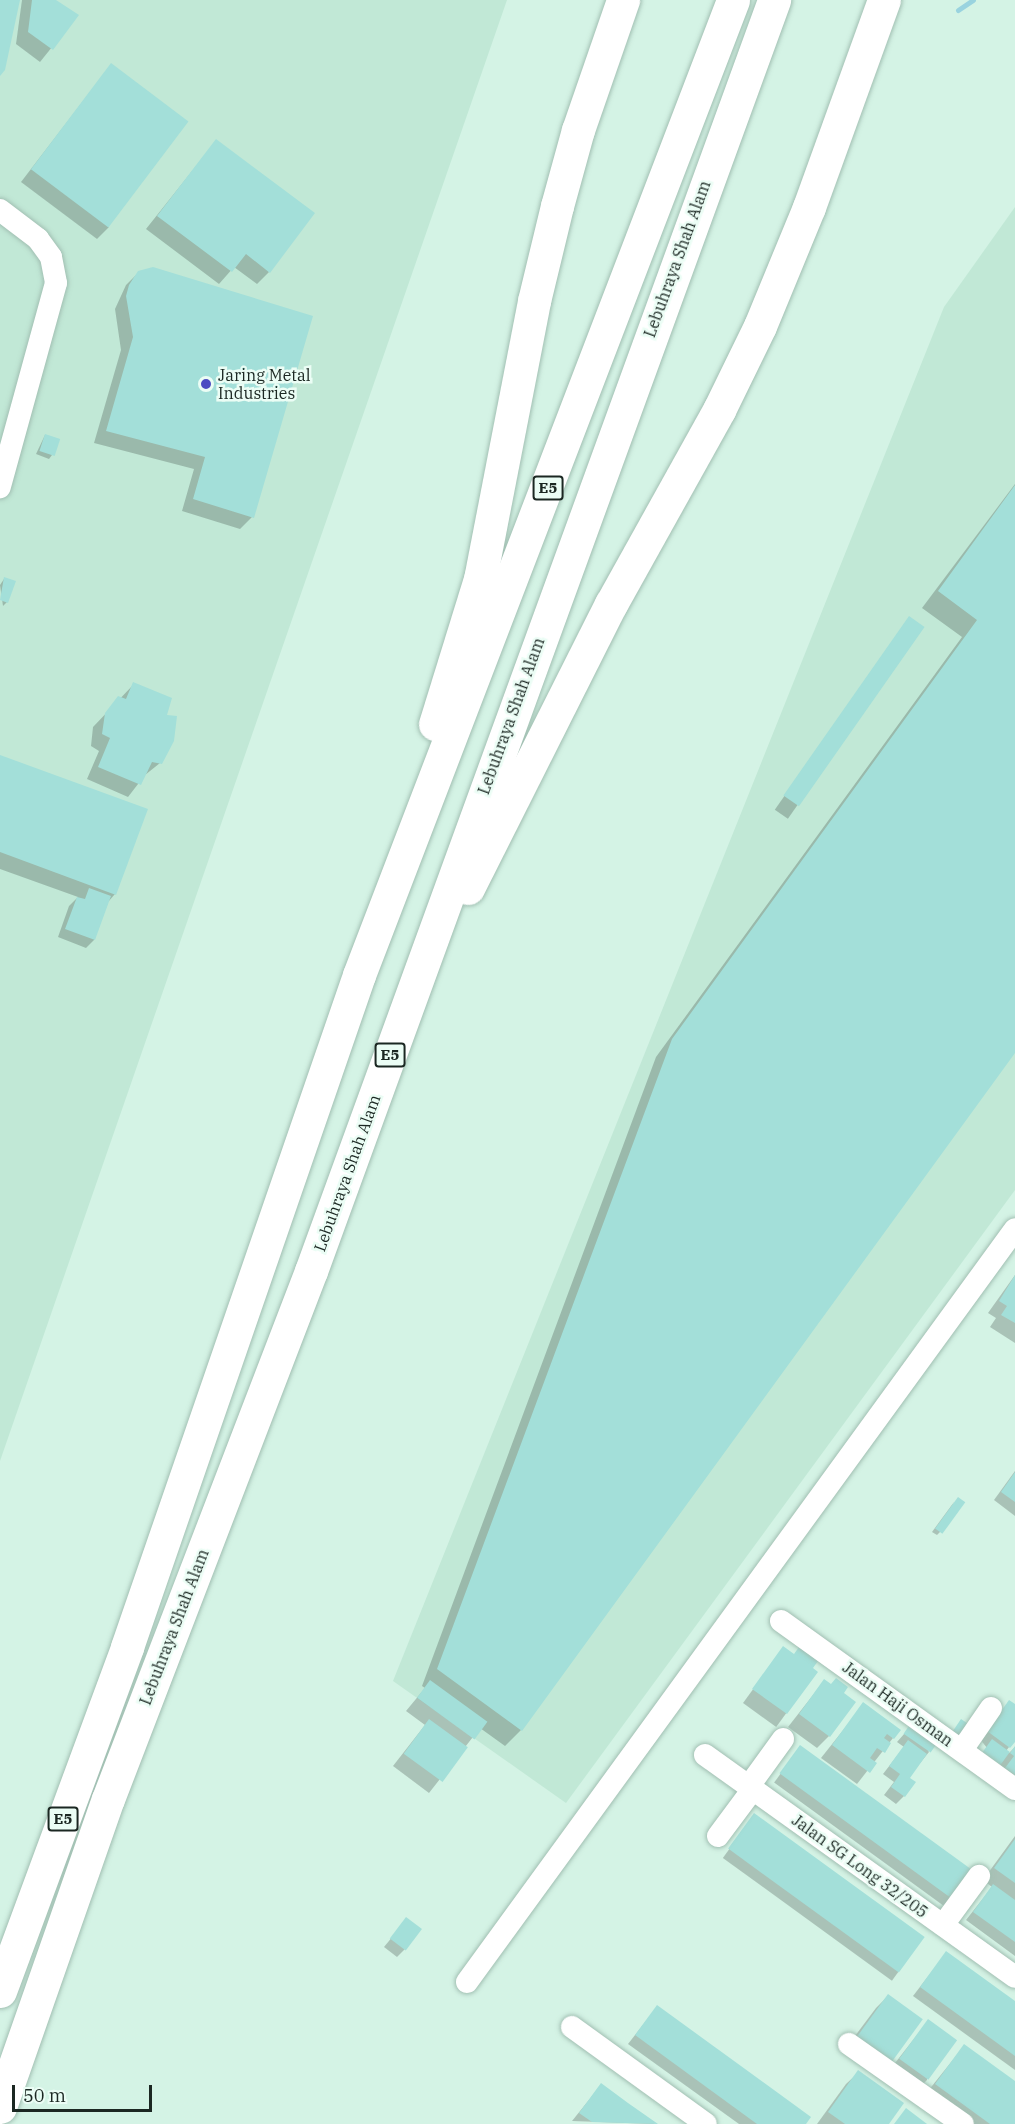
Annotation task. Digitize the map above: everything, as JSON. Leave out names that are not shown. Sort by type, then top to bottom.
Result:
[{"type":"highway","points":[[359,975],[480,579],[536,290],[578,130],[623,0]]},
{"type":"highway","name":"E5","points":[[0,1991],[127,1647],[359,975],[734,0]]},
{"type":"highway","name":"Lebuhraya Shah Alam","points":[[0,2107],[108,1799],[393,1046],[774,0]]},
{"type":"highway","points":[[393,1046],[611,604],[719,410],[760,326],[809,207],[884,0]]},
{"type":"street","points":[[0,210],[38,239],[51,257],[56,284],[0,487]]},
{"type":"street","points":[[467,1982],[1015,1228]]},
{"type":"street","name":"Jalan Haji Osman","points":[[781,1621],[1015,1789]]},
{"type":"street","points":[[962,1750],[991,1708]]},
{"type":"street","points":[[718,1836],[783,1739]]},
{"type":"street","name":"Jalan SG Long 32/205","points":[[705,1755],[1015,1977]]},
{"type":"street","points":[[943,1925],[979,1876]]},
{"type":"street","points":[[572,2027],[705,2124]]},
{"type":"street","points":[[849,2044],[963,2124]]},
{"type":"shaded area","points":[[0,0],[507,0],[0,1461]]},
{"type":"shaded area","points":[[1015,207],[1015,1190],[566,1803],[393,1681],[944,307]]},
{"type":"building","points":[[0,0],[20,0],[5,70],[0,76]]},
{"type":"building","points":[[32,0],[56,0],[79,15],[53,50],[28,32]]},
{"type":"building","points":[[111,63],[188,121],[108,228],[31,169]]},
{"type":"building","points":[[216,139],[315,213],[270,273],[246,254],[232,272],[157,216]]},
{"type":"building","name":"Jaring Metal Industries","points":[[153,267],[313,316],[254,518],[193,499],[205,457],[106,431],[133,337],[126,296],[129,285],[138,271]]},
{"type":"building","points":[[45,434],[60,439],[55,456],[39,451]]},
{"type":"building","points":[[1015,485],[1015,1053],[522,1731],[437,1669],[672,1039],[977,620],[938,591]]},
{"type":"building","points":[[4,577],[16,581],[8,603],[0,600]]},
{"type":"building","points":[[909,616],[925,627],[799,806],[783,795]]},
{"type":"building","points":[[133,682],[172,698],[167,715],[177,716],[174,741],[162,764],[152,762],[141,785],[98,767],[110,738],[102,734],[105,713],[118,696],[126,699]]},
{"type":"building","points":[[0,755],[148,809],[116,895],[0,852]]},
{"type":"building","points":[[89,888],[111,896],[95,940],[65,929],[77,897],[85,899]]},
{"type":"building","points":[[1015,1275],[1015,1323],[1001,1315],[1007,1306],[999,1301]]},
{"type":"building","points":[[1015,1472],[1015,1502],[1001,1492]]},
{"type":"building","points":[[958,1497],[965,1502],[942,1534],[935,1529]]},
{"type":"building","points":[[783,1646],[794,1654],[799,1647],[818,1661],[813,1668],[818,1672],[787,1714],[752,1689]]},
{"type":"building","points":[[836,1678],[848,1687],[844,1693],[856,1702],[830,1737],[799,1714],[824,1679],[831,1684]]},
{"type":"building","points":[[430,1680],[487,1722],[475,1740],[417,1698]]},
{"type":"building","points":[[1009,1700],[1015,1704],[1015,1742],[1010,1748],[987,1731]]},
{"type":"building","points":[[863,1702],[901,1730],[894,1739],[887,1734],[884,1738],[891,1743],[885,1753],[877,1748],[870,1758],[877,1763],[870,1773],[832,1745]]},
{"type":"building","points":[[429,1719],[468,1747],[443,1782],[404,1754]]},
{"type":"building","points":[[961,1719],[970,1725],[959,1741],[950,1735]]},
{"type":"building","points":[[911,1723],[938,1742],[931,1753],[904,1734]]},
{"type":"building","points":[[992,1739],[1010,1752],[1000,1765],[983,1752]]},
{"type":"building","points":[[908,1740],[927,1754],[910,1778],[916,1782],[905,1797],[891,1787],[900,1774],[889,1766]]},
{"type":"building","points":[[800,1745],[974,1871],[953,1900],[779,1773]]},
{"type":"building","points":[[1015,1746],[1015,1775],[1005,1768],[1014,1756],[1010,1753]]},
{"type":"building","points":[[754,1813],[925,1937],[899,1973],[728,1849]]},
{"type":"building","points":[[1015,1839],[1015,1883],[994,1868]]},
{"type":"building","points":[[993,1884],[1015,1900],[1015,1942],[973,1912]]},
{"type":"building","points":[[406,1917],[422,1929],[406,1951],[390,1939]]},
{"type":"building","points":[[946,1951],[1015,2001],[1015,2056],[920,1987]]},
{"type":"building","points":[[888,1994],[923,2019],[890,2065],[855,2039]]},
{"type":"building","points":[[657,2005],[811,2117],[806,2124],[757,2124],[635,2035]]},
{"type":"building","points":[[928,2019],[957,2040],[928,2080],[899,2059]]},
{"type":"building","points":[[964,2044],[1015,2081],[1015,2124],[990,2124],[935,2084]]},
{"type":"building","points":[[858,2070],[904,2103],[889,2124],[845,2124],[828,2112]]},
{"type":"building","points":[[601,2083],[658,2124],[592,2122],[579,2113]]},
{"type":"building","points":[[906,2108],[927,2124],[894,2124]]},
{"type":"waterway","points":[[958,10],[973,0]]},
{"type":"place","name":"Jaring Metal Industries","points":[[206,384]]}]
